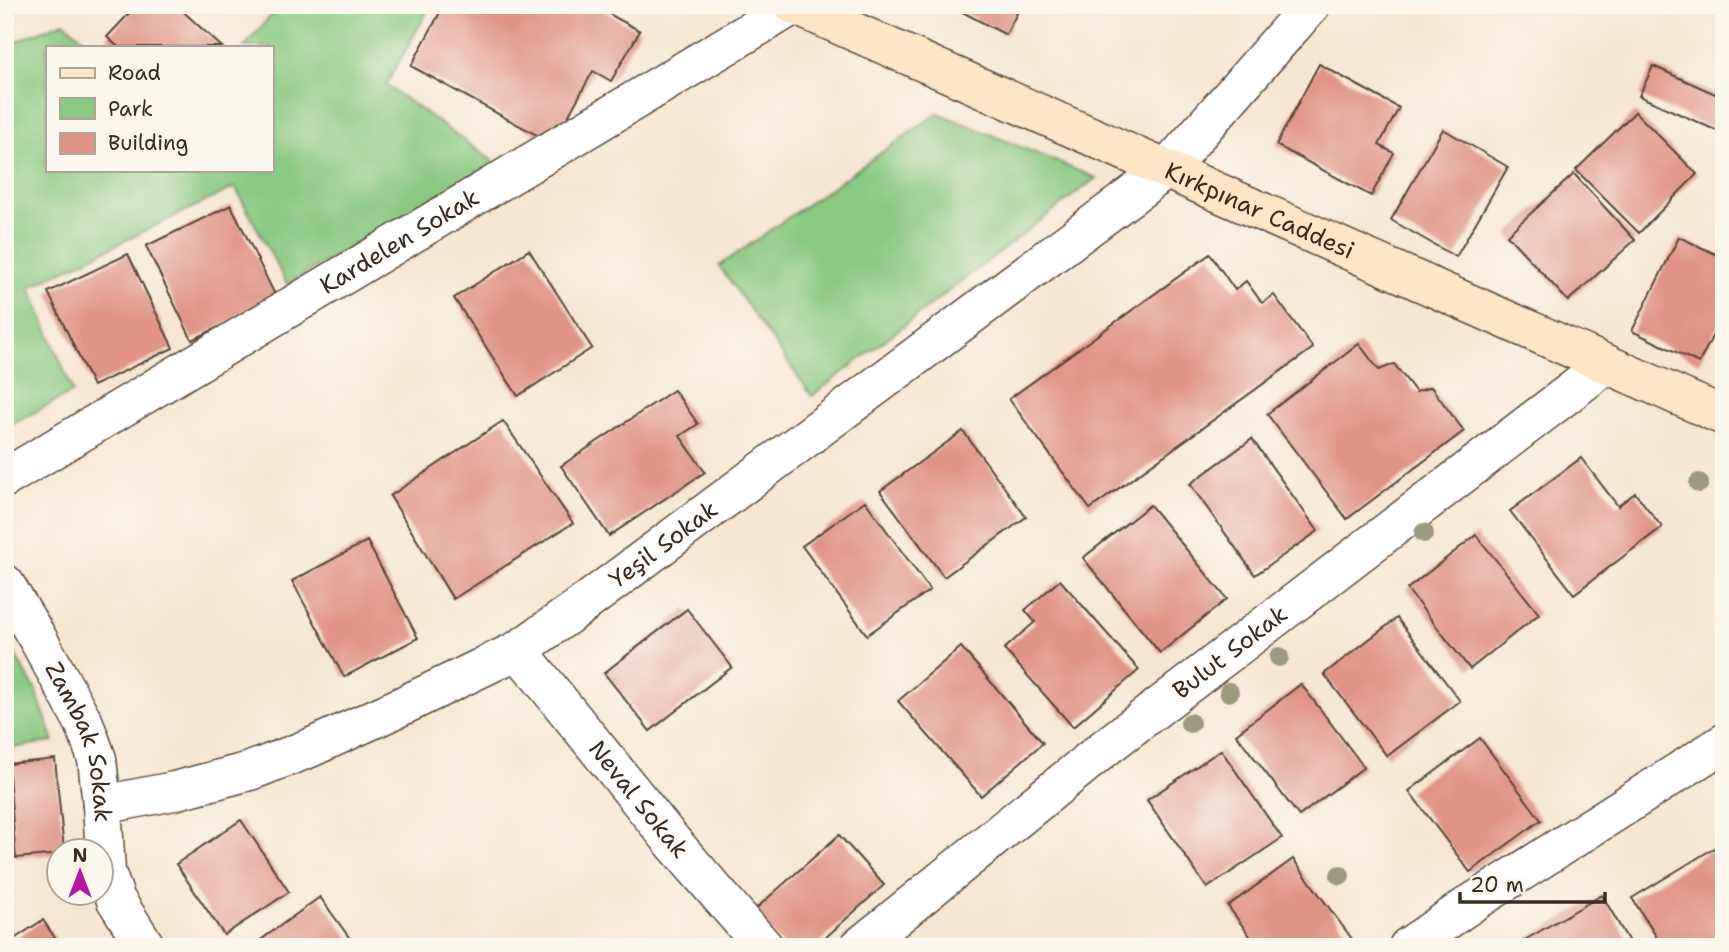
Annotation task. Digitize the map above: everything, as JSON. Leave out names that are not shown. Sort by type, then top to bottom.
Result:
[{"type":"street","name":"Kırkpınar Caddesi","points":[[794,5],[1724,416]]},
{"type":"street","name":"Kardelen Sokak","points":[[5,478],[794,5]]},
{"type":"street","name":"Yeşil Sokak","points":[[102,805],[174,791],[250,771],[310,748],[518,650],[582,606],[1167,169],[1311,5]]},
{"type":"street","name":"Bulut Sokak","points":[[859,947],[1106,747],[1607,364]]},
{"type":"street","name":"Zambak Sokak","points":[[5,584],[84,723],[97,759],[106,872],[116,901],[146,947]]},
{"type":"street","name":"Neval Sokak","points":[[518,650],[672,841],[764,947]]},
{"type":"street","points":[[1408,947],[1560,846],[1724,743]]},
{"type":"green space","points":[[267,5],[431,5],[386,85],[494,162],[287,284],[235,187],[30,287],[73,392],[5,428],[5,46],[64,22],[92,46],[46,46],[46,172],[273,172],[273,46],[245,46],[273,13]]},
{"type":"green space","points":[[938,113],[1096,178],[812,396],[719,266]]},
{"type":"green space","points":[[5,638],[35,689],[54,741],[5,749]]},
{"type":"building","points":[[137,5],[176,5],[221,46],[117,46],[107,37]]},
{"type":"building","points":[[444,5],[593,5],[640,31],[611,81],[593,71],[553,144],[411,66]]},
{"type":"building","points":[[949,5],[1021,5],[1006,35]]},
{"type":"building","points":[[1319,64],[1399,108],[1379,145],[1394,153],[1371,196],[1276,145]]},
{"type":"building","points":[[1653,66],[1724,98],[1724,134],[1639,96]]},
{"type":"building","points":[[1635,112],[1697,174],[1639,233],[1576,170]]},
{"type":"building","points":[[1443,129],[1508,167],[1456,257],[1391,220]]},
{"type":"building","points":[[1574,174],[1635,240],[1568,301],[1507,235]]},
{"type":"building","points":[[231,205],[277,299],[192,340],[146,246]]},
{"type":"building","points":[[1679,237],[1724,258],[1724,313],[1699,363],[1632,331]]},
{"type":"building","points":[[529,250],[592,348],[518,396],[454,298]]},
{"type":"building","points":[[128,254],[173,348],[93,386],[48,292]]},
{"type":"building","points":[[1210,254],[1235,290],[1246,281],[1262,303],[1274,295],[1313,348],[1090,509],[1009,399]]},
{"type":"building","points":[[1359,344],[1379,370],[1394,364],[1416,392],[1431,387],[1464,431],[1347,519],[1267,414]]},
{"type":"building","points":[[674,390],[698,424],[680,436],[705,472],[609,536],[561,466]]},
{"type":"building","points":[[503,421],[573,523],[453,599],[390,496]]},
{"type":"building","points":[[963,431],[1026,517],[944,577],[880,491]]},
{"type":"building","points":[[1252,439],[1318,531],[1255,575],[1190,484]]},
{"type":"building","points":[[1581,458],[1618,506],[1635,493],[1662,527],[1574,594],[1510,511]]},
{"type":"building","points":[[865,501],[930,590],[867,635],[802,546]]},
{"type":"building","points":[[1150,505],[1227,599],[1160,653],[1083,558]]},
{"type":"building","points":[[1476,535],[1539,614],[1470,669],[1407,589]]},
{"type":"building","points":[[367,541],[418,638],[344,677],[292,581]]},
{"type":"building","points":[[1060,580],[1139,670],[1073,727],[1004,649],[1035,622],[1025,610]]},
{"type":"building","points":[[687,609],[732,667],[650,731],[604,673]]},
{"type":"building","points":[[1397,618],[1460,701],[1387,756],[1324,674]]},
{"type":"building","points":[[961,647],[1043,743],[981,796],[898,701]]},
{"type":"building","points":[[1301,684],[1364,767],[1299,816],[1236,734]]},
{"type":"building","points":[[1480,738],[1541,820],[1470,872],[1409,791]]},
{"type":"building","points":[[1221,750],[1282,838],[1207,888],[1147,800]]},
{"type":"building","points":[[55,759],[63,836],[46,836],[46,855],[16,858],[8,764]]},
{"type":"building","points":[[241,820],[289,892],[224,935],[176,864]]},
{"type":"building","points":[[839,835],[884,885],[815,947],[784,947],[752,912]]},
{"type":"building","points":[[1724,842],[1724,947],[1663,947],[1632,898]]},
{"type":"building","points":[[1293,859],[1358,947],[1258,947],[1228,906]]},
{"type":"building","points":[[1602,895],[1632,947],[1527,947],[1523,941]]},
{"type":"building","points":[[320,897],[356,947],[251,947]]},
{"type":"building","points":[[43,920],[61,947],[5,947],[5,945]]}]
